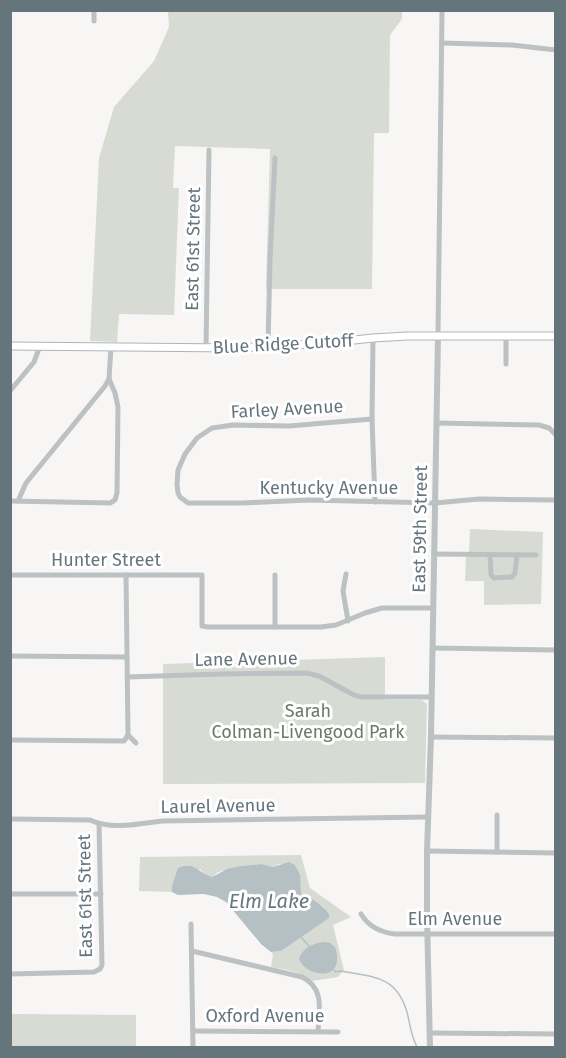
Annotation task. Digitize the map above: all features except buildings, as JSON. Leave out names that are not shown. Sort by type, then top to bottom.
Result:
[{"type":"main road","name":"Blue Ridge Cutoff","points":[[10,346],[206,348],[316,344],[373,338],[555,336]]},
{"type":"street","points":[[94,10],[94,21]]},
{"type":"street","name":"East 59th Street","points":[[430,1047],[427,851],[437,423],[442,10]]},
{"type":"street","points":[[442,43],[512,45],[555,50]]},
{"type":"street","name":"East 61st Street","points":[[206,348],[209,150]]},
{"type":"street","points":[[268,346],[275,158]]},
{"type":"street","points":[[506,336],[506,364]]},
{"type":"street","points":[[373,338],[372,419],[375,502]]},
{"type":"street","points":[[10,391],[34,362],[39,346]]},
{"type":"street","points":[[18,501],[26,483],[105,386],[109,379],[111,347]]},
{"type":"street","points":[[10,501],[110,503],[115,500],[118,407],[109,379]]},
{"type":"street","name":"Farley Avenue","points":[[178,494],[178,470],[185,454],[197,438],[212,428],[232,425],[289,426],[372,419]]},
{"type":"street","points":[[437,423],[539,425],[550,429],[555,435]]},
{"type":"street","name":"Kentucky Avenue","points":[[178,494],[188,503],[309,500],[435,503],[479,499],[555,500]]},
{"type":"street","points":[[434,554],[536,555]]},
{"type":"street","points":[[490,555],[490,575],[494,578],[512,577],[515,573],[517,555]]},
{"type":"street","points":[[275,574],[275,627],[336,625],[382,608],[433,608]]},
{"type":"street","points":[[346,574],[343,591],[348,621]]},
{"type":"street","name":"Hunter Street","points":[[10,575],[202,575],[202,626],[275,627]]},
{"type":"street","points":[[10,740],[124,741],[128,735],[126,575]]},
{"type":"street","points":[[432,648],[555,650]]},
{"type":"street","points":[[10,656],[127,657]]},
{"type":"street","name":"Lane Avenue","points":[[127,677],[307,673],[319,676],[361,697],[431,697]]},
{"type":"street","points":[[128,735],[136,743]]},
{"type":"street","points":[[431,737],[555,738]]},
{"type":"street","points":[[497,852],[498,815]]},
{"type":"street","name":"Laurel Avenue","points":[[10,819],[90,820],[99,824],[134,825],[173,821],[428,817]]},
{"type":"street","name":"East 61st Street","points":[[10,974],[94,972],[102,965],[99,824]]},
{"type":"street","points":[[427,851],[555,853]]},
{"type":"street","points":[[10,894],[100,894]]},
{"type":"street","name":"Elm Avenue","points":[[361,914],[372,927],[395,934],[555,934]]},
{"type":"street","points":[[190,924],[193,1047]]},
{"type":"street","points":[[192,951],[308,980],[319,996],[318,1032]]},
{"type":"street","name":"Oxford Avenue","points":[[193,1031],[338,1032]]},
{"type":"street","points":[[430,1033],[555,1034]]},
{"type":"green space","points":[[168,11],[402,11],[402,19],[390,35],[389,133],[374,133],[372,289],[266,289],[270,149],[175,146],[173,188],[179,188],[174,315],[119,314],[117,342],[90,341],[99,158],[114,107],[154,61],[169,27]]},
{"type":"green space","points":[[470,529],[543,532],[541,604],[484,605],[484,581],[465,581]]},
{"type":"green space","name":"Sarah Colman-Livengood Park","points":[[385,657],[385,700],[422,700],[427,704],[425,783],[163,784],[163,664]]},
{"type":"green space","points":[[301,855],[310,888],[351,917],[333,925],[344,970],[338,977],[312,981],[298,973],[271,967],[273,954],[271,952],[281,951],[325,908],[301,894],[299,875],[295,865],[240,866],[218,872],[212,877],[200,869],[172,886],[172,892],[139,891],[140,857]]},
{"type":"green space","points":[[11,1014],[136,1015],[136,1047],[11,1047]]},
{"type":"water","name":"Elm Lake","points":[[289,862],[295,865],[300,875],[301,894],[320,904],[329,914],[329,918],[281,951],[271,952],[261,944],[226,902],[217,897],[204,894],[178,895],[172,892],[178,868],[184,866],[193,867],[212,877],[227,869],[240,866],[262,864],[273,867]]},
{"type":"water","points":[[323,942],[335,947],[337,959],[335,967],[323,974],[308,969],[299,958],[308,947]]},
{"type":"waterway","points":[[301,937],[309,946]]},
{"type":"waterway","points":[[334,970],[373,977],[389,984],[402,1000],[417,1047]]}]
